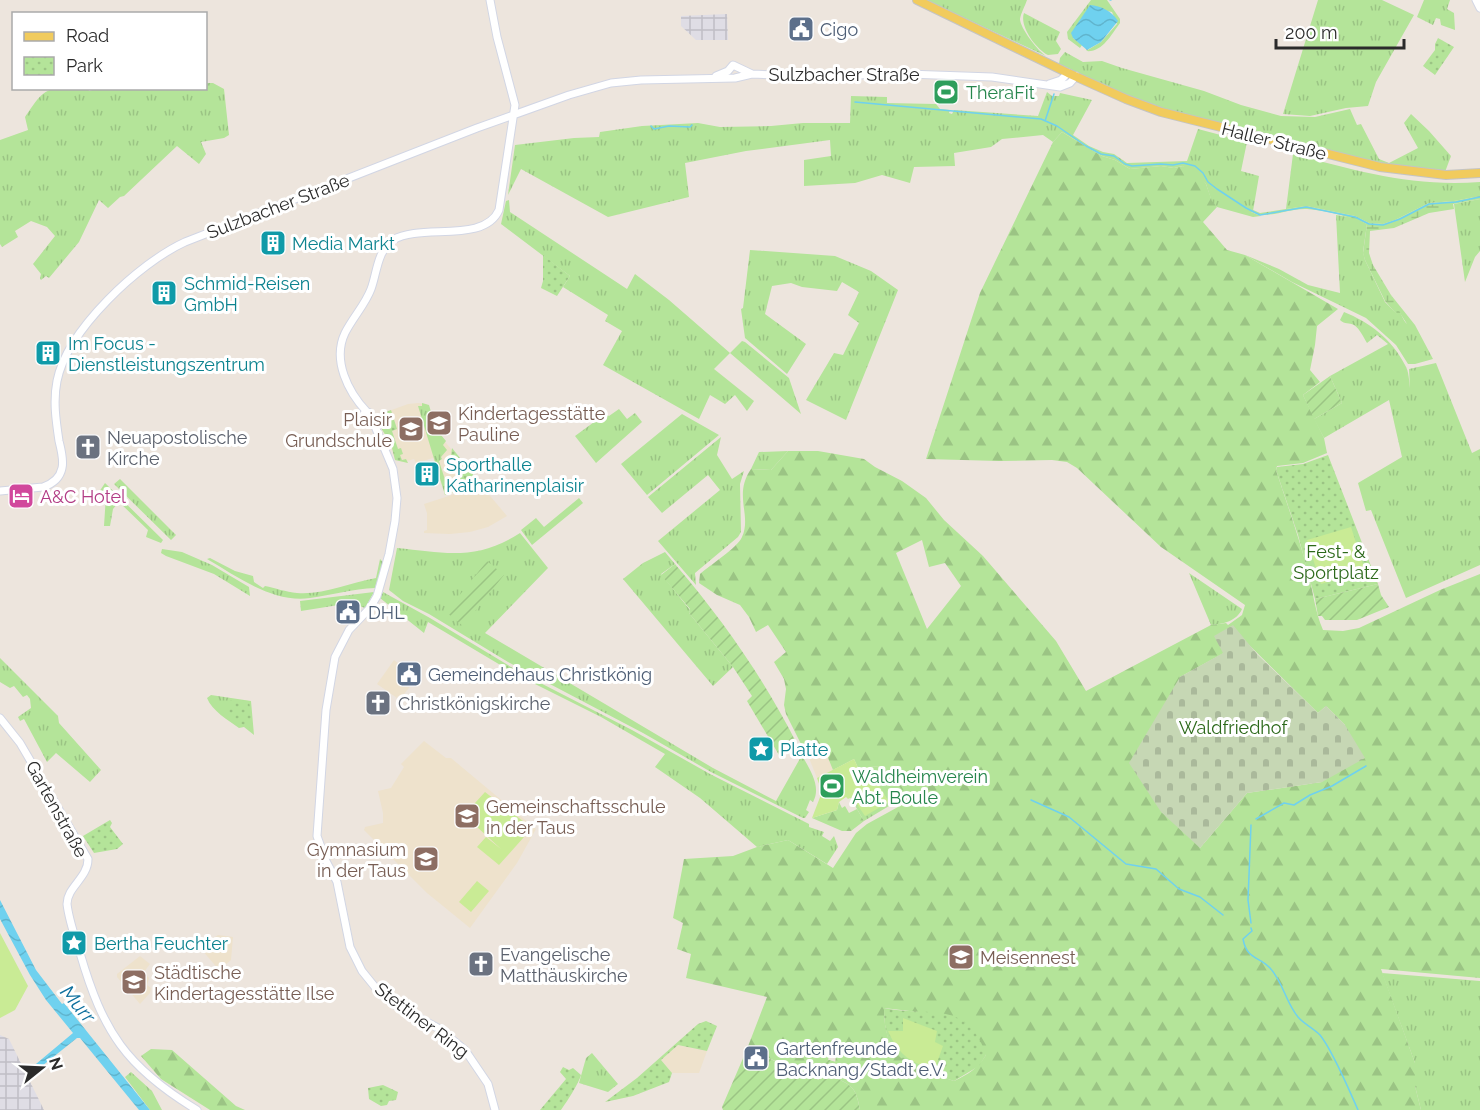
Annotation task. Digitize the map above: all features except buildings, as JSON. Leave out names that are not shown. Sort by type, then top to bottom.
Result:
[{"type":"main road","name":"Haller Straße","points":[[917,0],[1072,75],[1161,112],[1380,167],[1446,175],[1480,173]]},
{"type":"street","name":"Stettiner Ring","points":[[490,0],[497,37],[515,99],[500,210],[494,218],[479,227],[400,237],[391,242],[380,257],[370,292],[345,333],[340,353],[346,381],[368,415],[387,451],[393,469],[396,488],[395,521],[376,596],[370,608],[349,630],[334,657],[326,710],[317,836],[339,890],[346,933],[356,961],[379,992],[395,1005],[438,1028],[465,1050],[488,1084],[495,1110]]},
{"type":"street","points":[[1476,0],[1480,8]]},
{"type":"street","name":"Sulzbacher Straße","points":[[732,75],[732,66],[752,74]]},
{"type":"street","points":[[732,75],[740,74],[739,68]]},
{"type":"street","name":"Sulzbacher Straße","points":[[0,491],[43,487],[60,475],[63,463],[54,399],[57,378],[76,338],[116,292],[150,264],[185,242],[577,92],[611,83],[752,74],[944,74],[992,77],[1063,87],[1070,83],[1072,75]]},
{"type":"street","name":"Gartenstraße","points":[[0,718],[20,744],[88,859],[86,872],[67,897],[67,904],[87,978],[102,1017],[112,1035],[134,1063],[165,1090],[197,1110]]},
{"type":"shaded area","points":[[727,14],[728,40],[696,40],[681,26],[681,16]]},
{"type":"shaded area","points":[[408,404],[427,404],[435,430],[452,450],[451,456],[463,490],[445,495],[433,458],[416,463],[414,459],[407,461],[408,463],[395,460],[391,444],[376,420],[378,415]]},
{"type":"shaded area","points":[[475,478],[507,516],[488,527],[470,532],[424,533],[427,530],[427,513],[424,504],[461,492],[473,491]]},
{"type":"shaded area","points":[[394,660],[399,664],[396,668],[402,672],[400,676],[412,684],[401,698],[398,696],[397,698],[377,684]]},
{"type":"shaded area","name":"Gemeinschaftsschule in der Taus","points":[[424,741],[446,758],[451,758],[536,829],[517,863],[470,928],[427,893],[364,830],[365,827],[383,823],[378,791],[391,788],[404,767],[401,764]]},
{"type":"shaded area","points":[[824,747],[833,770],[817,778],[807,753]]},
{"type":"shaded area","points":[[218,935],[233,937],[231,960],[219,970],[202,950],[204,944]]},
{"type":"shaded area","name":"Städtische Kindertagesstätte Ilse","points":[[140,956],[150,964],[144,972],[149,978],[147,985],[151,988],[150,993],[140,1004],[117,977],[117,974]]},
{"type":"shaded area","points":[[0,1035],[9,1039],[44,1110],[0,1110]]},
{"type":"shaded area","points":[[678,1045],[707,1051],[699,1073],[672,1073],[661,1060]]},
{"type":"green space","points":[[926,0],[1027,0],[1020,19],[1021,23],[1030,39],[1046,56]]},
{"type":"green space","points":[[1091,0],[1107,0],[1120,19],[1120,23],[1110,38],[1101,46],[1092,51],[1086,51],[1101,42],[1117,24],[1112,12],[1107,11],[1073,38],[1082,45],[1080,48],[1068,39],[1067,32]]},
{"type":"green space","points":[[1318,0],[1382,0],[1414,15],[1376,82],[1368,106],[1310,116],[1283,114]]},
{"type":"green space","points":[[1424,0],[1450,0],[1447,9],[1454,13],[1455,30],[1441,25],[1440,19],[1436,18],[1433,25],[1417,17]]},
{"type":"green space","points":[[1024,13],[1060,32],[1056,41],[1061,49],[1058,54],[1048,55],[1034,43],[1024,24]]},
{"type":"green space","points":[[1438,38],[1454,47],[1435,75],[1423,66],[1435,50]]},
{"type":"green space","points":[[1065,52],[1083,62],[1102,61],[1281,116],[1315,117],[1350,109],[1357,125],[1361,124],[1379,159],[1389,163],[1418,148],[1404,123],[1411,114],[1451,156],[1445,172],[1391,167],[1178,113],[1138,101],[1059,64]]},
{"type":"green space","points":[[207,83],[213,83],[224,89],[229,135],[201,142],[206,154],[199,164],[177,146],[108,208],[99,200],[79,242],[49,278],[46,276],[41,280],[41,274],[33,264],[55,236],[47,227],[31,221],[15,231],[18,237],[2,247],[0,244],[0,140],[28,130],[25,117],[44,93],[50,90],[207,90]]},
{"type":"green space","points":[[1047,92],[1052,96],[1059,96],[1060,93],[1092,100],[1073,135],[1089,146],[1114,154],[1127,163],[1187,161],[1198,129],[1247,142],[1241,171],[1259,176],[1251,212],[1261,216],[1253,217],[1217,207],[1212,202],[1206,184],[1183,166],[1130,169],[1115,160],[1102,156],[1062,132],[1053,142],[1043,135],[1002,139],[991,147],[954,153],[955,166],[914,167],[910,183],[882,175],[855,183],[804,186],[804,160],[831,156],[830,140],[746,151],[685,163],[689,197],[608,217],[521,169],[508,195],[515,145],[599,137],[600,132],[642,126],[698,123],[720,127],[850,123],[851,96],[887,97],[887,103],[936,104],[940,109],[950,110],[949,113],[952,114],[954,110],[1038,116]]},
{"type":"green space","points":[[1062,132],[1102,156],[1115,160],[1130,169],[1183,166],[1195,171],[1206,184],[1212,201],[1217,207],[1203,222],[1227,250],[1245,255],[1338,309],[1317,326],[1310,370],[1320,382],[1303,395],[1324,438],[1327,453],[1303,463],[1277,466],[1276,470],[1301,546],[1323,630],[1343,631],[1359,628],[1480,574],[1480,978],[1381,969],[1415,1063],[1415,1086],[1421,1110],[860,1110],[852,1088],[833,1077],[836,1056],[830,1054],[820,1080],[747,1049],[767,997],[686,978],[691,954],[677,949],[683,923],[673,918],[684,859],[733,856],[757,847],[788,840],[833,868],[856,833],[867,824],[898,807],[904,792],[882,766],[869,767],[860,772],[854,759],[833,770],[824,748],[818,746],[804,750],[786,714],[784,679],[774,662],[786,652],[768,625],[756,632],[740,605],[717,595],[699,583],[700,574],[729,551],[742,537],[745,529],[743,488],[751,469],[771,470],[788,451],[818,451],[864,459],[902,481],[926,498],[944,520],[983,556],[1056,641],[1086,691],[1211,625],[1226,623],[1228,625],[1242,615],[1245,605],[1161,547],[1077,468],[1067,462],[926,459],[980,293],[1053,142]],"holes":[[[922,540],[929,567],[945,563],[961,586],[927,629],[896,553]],[[1248,644],[1318,713],[1326,706],[1345,725],[1322,782],[1247,793],[1200,848],[1180,677],[1224,653]],[[884,1008],[918,1012],[986,1055],[973,1070],[954,1081],[925,1071],[903,1059],[889,1040]]]},
{"type":"green space","points":[[1293,154],[1363,172],[1408,180],[1480,182],[1480,196],[1429,203],[1383,224],[1369,223],[1355,216],[1306,206],[1286,209]]},
{"type":"green space","points":[[1480,196],[1480,199],[1453,204],[1454,209],[1429,213],[1394,228],[1370,231],[1369,253],[1373,265],[1407,326],[1385,301],[1365,260],[1363,253],[1367,224],[1337,214],[1314,210],[1300,209],[1265,215],[1251,212],[1251,209],[1260,213],[1305,206],[1355,216],[1369,223],[1383,224],[1429,203]]},
{"type":"green space","points":[[1480,199],[1480,251],[1475,257],[1465,282],[1454,204]]},
{"type":"green space","points":[[509,200],[510,212],[627,289],[635,274],[730,353],[714,369],[754,401],[747,411],[735,395],[725,404],[710,395],[699,419],[603,365],[622,331],[605,321],[608,315],[563,287],[570,276],[501,224],[506,201]]},
{"type":"green space","points":[[1336,215],[1354,218],[1367,224],[1363,252],[1385,302],[1407,324],[1391,295],[1415,325],[1433,359],[1408,364],[1396,345],[1366,318],[1292,282],[1245,255],[1279,269],[1308,285],[1340,293]]},
{"type":"green space","points":[[750,250],[835,256],[871,271],[898,290],[846,420],[806,400],[834,353],[843,355],[859,323],[848,315],[859,292],[842,282],[837,291],[802,287],[791,283],[772,286],[765,314],[806,344],[787,374],[745,338],[741,309],[743,308]]},
{"type":"green space","points":[[543,255],[570,276],[557,296],[541,288]]},
{"type":"green space","points":[[1344,312],[1371,326],[1394,347],[1406,367],[1410,388],[1409,369],[1436,363],[1472,453],[1480,449],[1480,565],[1406,598],[1371,510],[1366,511],[1358,483],[1402,457],[1389,400],[1324,438],[1314,419],[1342,403],[1330,376],[1388,344],[1377,335],[1367,343],[1356,327],[1340,320]]},
{"type":"green space","points":[[742,341],[745,342],[789,378],[801,414],[730,353]]},
{"type":"green space","points":[[1330,376],[1342,403],[1314,419],[1303,395]]},
{"type":"green space","points":[[422,403],[429,405],[436,429],[446,441],[443,445],[447,450],[439,461],[448,489],[456,491],[445,495],[418,406],[422,406]]},
{"type":"green space","points":[[619,409],[627,419],[635,413],[642,422],[596,463],[575,436],[605,414],[609,416]]},
{"type":"green space","points":[[391,410],[397,429],[392,431],[398,449],[401,448],[402,460],[406,459],[408,463],[395,460],[391,444],[376,420],[378,415]]},
{"type":"green space","points":[[682,414],[719,435],[647,495],[621,464]]},
{"type":"green space","points":[[721,437],[717,455],[732,479],[744,471],[740,484],[741,532],[695,573],[696,585],[658,541],[720,490],[708,475],[662,513],[648,497]]},
{"type":"green space","points":[[452,448],[473,474],[471,489],[463,490],[451,456]]},
{"type":"green space","points":[[788,451],[771,470],[751,469],[759,452]]},
{"type":"green space","name":"Fest- & Sportplatz","points":[[1328,455],[1378,584],[1315,599],[1298,535],[1276,470],[1277,467],[1303,464]]},
{"type":"green space","points":[[120,479],[176,535],[171,540],[114,484]]},
{"type":"green space","points":[[105,483],[163,540],[161,543],[146,537],[148,530],[119,502],[113,509],[110,526],[104,526],[106,495],[99,492]]},
{"type":"green space","points":[[579,498],[583,503],[532,545],[521,530],[536,518],[544,527]]},
{"type":"green space","points":[[1351,527],[1365,571],[1321,584],[1307,540]]},
{"type":"green space","points":[[520,533],[548,568],[485,633],[713,768],[776,801],[802,755],[816,790],[813,802],[810,800],[806,810],[809,812],[805,818],[711,772],[643,733],[508,662],[429,614],[403,601],[389,590],[397,548],[460,553],[489,548]]},
{"type":"green space","points":[[162,549],[182,552],[212,565],[249,587],[250,596],[214,574],[166,556],[161,553]]},
{"type":"green space","points":[[665,552],[675,564],[661,574],[733,667],[713,686],[623,579],[643,563]]},
{"type":"green space","points":[[210,558],[235,571],[253,576],[254,582],[263,588],[265,586],[297,593],[327,590],[376,578],[380,559],[383,562],[375,588],[296,598],[269,593],[243,581],[207,559]]},
{"type":"green space","points":[[487,561],[504,575],[463,626],[446,612]]},
{"type":"green space","points":[[675,564],[741,649],[770,694],[796,742],[779,755],[747,701],[752,696],[733,667],[689,613],[690,609],[661,575]]},
{"type":"green space","points":[[1189,573],[1242,609],[1240,613],[1229,621],[1211,625]]},
{"type":"green space","points":[[1378,584],[1381,595],[1389,607],[1357,620],[1325,620],[1322,616],[1318,616],[1315,599]]},
{"type":"green space","points":[[374,592],[365,608],[351,603],[301,611],[300,601]]},
{"type":"green space","points":[[383,592],[521,673],[809,824],[809,827],[824,832],[822,836],[830,841],[834,836],[838,847],[827,864],[788,840],[757,847],[700,798],[655,767],[665,754],[601,717],[519,676],[428,622],[424,633],[380,598]]},
{"type":"green space","name":"Waldfriedhof","points":[[1233,625],[1257,654],[1318,713],[1326,706],[1345,725],[1365,758],[1322,782],[1247,793],[1200,848],[1161,812],[1129,763],[1180,677],[1223,653],[1214,636]]},
{"type":"green space","points":[[0,658],[58,716],[59,723],[101,770],[90,782],[56,753],[47,762],[24,719],[20,721],[18,717],[31,708],[30,699],[27,695],[23,697],[14,686],[10,688],[0,682]]},
{"type":"green space","points":[[211,695],[251,701],[254,735],[244,727],[239,728],[216,711],[207,698]]},
{"type":"green space","points":[[229,700],[249,701],[253,729],[232,718],[226,709]]},
{"type":"green space","points":[[854,759],[860,772],[868,767],[889,802],[865,816],[852,797],[848,799],[846,797],[839,802],[837,810],[812,818],[822,792],[817,778]]},
{"type":"green space","points":[[882,766],[904,791],[894,803],[864,821],[850,797],[868,767]]},
{"type":"green space","points":[[485,792],[532,828],[499,865],[477,847],[486,837],[501,849],[464,815]]},
{"type":"green space","points":[[839,802],[842,808],[845,806],[849,813],[857,809],[864,821],[851,831],[842,831],[812,818],[837,810]]},
{"type":"green space","points":[[110,820],[112,823],[110,827],[123,844],[117,849],[94,853],[83,836]]},
{"type":"green space","points":[[477,881],[489,891],[471,912],[459,902]]},
{"type":"green space","points":[[0,933],[28,986],[15,1010],[0,1018]]},
{"type":"green space","points":[[1382,973],[1480,981],[1480,1110],[1421,1110],[1415,1086],[1415,1063]]},
{"type":"green space","points":[[884,1008],[931,1012],[957,1018],[969,1025],[978,1037],[986,1055],[979,1066],[954,1081],[913,1066],[902,1059],[889,1040]]},
{"type":"green space","points":[[903,1018],[937,1031],[935,1042],[943,1046],[934,1071],[906,1057],[896,1046],[888,1031],[903,1031]]},
{"type":"green space","points":[[706,1021],[717,1026],[707,1051],[678,1045],[661,1060],[672,1073],[669,1082],[633,1096],[605,1102],[637,1078],[698,1024]]},
{"type":"green space","points":[[151,1049],[172,1050],[236,1106],[245,1110],[210,1110],[161,1079],[141,1056]]},
{"type":"green space","points":[[747,1049],[819,1080],[826,1059],[836,1062],[833,1077],[852,1088],[860,1110],[723,1110],[722,1107]]},
{"type":"green space","points":[[592,1053],[618,1084],[608,1092],[579,1083],[586,1058]]},
{"type":"green space","points":[[563,1067],[569,1070],[573,1068],[581,1075],[578,1083],[561,1110],[540,1110],[566,1079],[560,1072]]},
{"type":"green space","points":[[131,1072],[152,1091],[162,1110],[150,1110],[125,1077]]},
{"type":"green space","points":[[383,1085],[398,1092],[396,1100],[381,1106],[369,1099],[368,1088]]},
{"type":"water","points":[[1090,5],[1113,14],[1118,21],[1101,42],[1087,50],[1073,38],[1071,33]]},
{"type":"water","points":[[0,900],[36,970],[150,1110],[139,1110],[80,1038],[32,1074],[30,1069],[73,1033],[46,1000],[30,975],[0,919]]},
{"type":"waterway","points":[[1045,121],[1054,94]]},
{"type":"waterway","points":[[855,102],[1041,119],[1057,126],[1086,146],[1101,154],[1114,156],[1125,164],[1132,166],[1183,163],[1195,166],[1217,189],[1260,215],[1306,207],[1355,217],[1369,224],[1383,225],[1429,204],[1480,197]]},
{"type":"waterway","points":[[651,126],[654,129],[692,125]]},
{"type":"waterway","points":[[1256,819],[1284,803],[1294,805],[1366,766]]},
{"type":"waterway","points":[[1031,800],[1069,817],[1126,864],[1156,869],[1179,889],[1200,897],[1223,915]]},
{"type":"waterway","points":[[1251,825],[1248,900],[1251,923]]},
{"type":"waterway","points":[[1251,928],[1252,931],[1243,939],[1247,951],[1270,968],[1298,1017],[1325,1042],[1358,1110]]},
{"type":"place","name":"Cigo","points":[[801,29]]},
{"type":"place","name":"TheraFit","points":[[946,92]]},
{"type":"place","name":"Media Markt","points":[[273,243]]},
{"type":"place","name":"Schmid-Reisen GmbH","points":[[164,293]]},
{"type":"place","name":"Im Focus - Dienstleistungszentrum","points":[[48,353]]},
{"type":"place","name":"Kindertagesstätte Pauline","points":[[439,423]]},
{"type":"place","name":"Plaisir Grundschule","points":[[411,429]]},
{"type":"place","name":"Neuapostolische Kirche","points":[[88,447]]},
{"type":"place","name":"Sporthalle Katharinenplaisir","points":[[427,474]]},
{"type":"place","name":"A&C Hotel","points":[[21,496]]},
{"type":"place","name":"DHL","points":[[348,612]]},
{"type":"place","name":"Gemeindehaus Christkönig","points":[[409,674]]},
{"type":"place","name":"Christkönigskirche","points":[[378,703]]},
{"type":"place","name":"Platte","points":[[761,749]]},
{"type":"place","name":"Waldheimverein Abt. Boule","points":[[832,786]]},
{"type":"place","name":"Gemeinschaftsschule in der Taus","points":[[467,816]]},
{"type":"place","name":"Gymnasium in der Taus","points":[[426,859]]},
{"type":"place","name":"Bertha Feuchter","points":[[74,943]]},
{"type":"place","name":"Meisennest","points":[[961,957]]},
{"type":"place","name":"Evangelische Matthäuskirche","points":[[481,964]]},
{"type":"place","name":"Städtische Kindertagesstätte Ilse","points":[[134,982]]},
{"type":"place","name":"Gartenfreunde Backnang/Stadt e.V.","points":[[756,1058]]},
{"type":"water label","name":"Murr","points":[[78,1004]]}]
